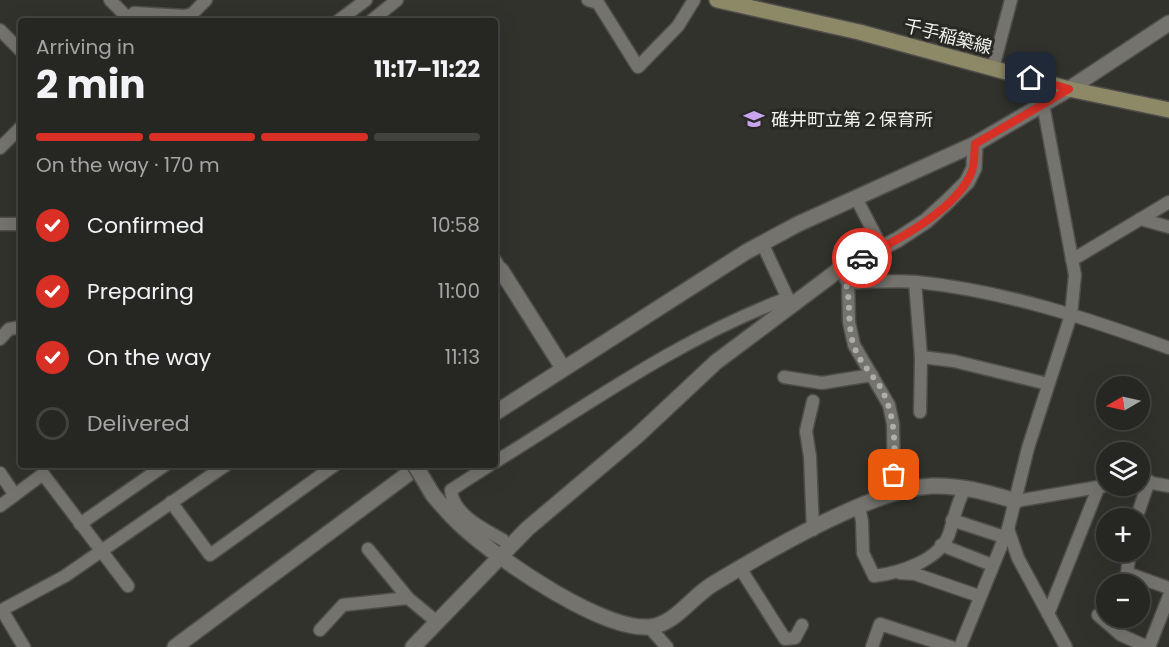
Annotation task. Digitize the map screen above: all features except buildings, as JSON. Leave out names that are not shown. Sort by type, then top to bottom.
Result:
[{"type":"main road","name":"千手稲築線","points":[[717,0],[859,32],[1069,89],[1169,110]]},
{"type":"street","points":[[110,0],[126,18]]},
{"type":"street","points":[[130,18],[134,13],[185,16],[192,14],[206,0]]},
{"type":"street","points":[[342,18],[366,0]]},
{"type":"street","points":[[375,18],[397,0]]},
{"type":"street","points":[[588,0],[598,3],[638,67],[678,26],[694,0]]},
{"type":"street","points":[[993,68],[1011,0]]},
{"type":"street","points":[[498,411],[762,243],[975,144],[1069,89],[1169,23]]},
{"type":"street","points":[[0,30],[18,48]]},
{"type":"street","points":[[960,647],[1006,533],[1028,448],[1071,315],[1075,291],[1072,260],[1043,104]]},
{"type":"street","points":[[413,647],[527,529],[637,436],[716,362],[790,301],[840,269],[882,248],[926,221],[967,182],[974,168],[975,144]]},
{"type":"street","points":[[856,198],[882,248]]},
{"type":"street","points":[[1072,260],[1169,202]]},
{"type":"street","points":[[1140,219],[1169,227]]},
{"type":"street","points":[[0,224],[18,224]]},
{"type":"street","points":[[762,243],[790,301]]},
{"type":"street","points":[[840,269],[848,283],[849,322],[854,345],[889,405],[893,424],[894,493]]},
{"type":"street","points":[[498,270],[563,368]]},
{"type":"street","points":[[848,283],[915,282],[988,292],[1071,315],[1169,348]]},
{"type":"street","points":[[915,282],[921,357],[920,412]]},
{"type":"street","points":[[498,460],[645,369],[734,321],[790,301]]},
{"type":"street","points":[[0,339],[9,329],[18,328]]},
{"type":"street","points":[[921,357],[954,361],[1048,384]]},
{"type":"street","points":[[783,377],[822,383],[872,375]]},
{"type":"street","points":[[813,401],[806,431],[810,457],[813,530]]},
{"type":"street","points":[[80,524],[161,468]]},
{"type":"street","points":[[24,647],[1,611],[65,576],[222,468]]},
{"type":"street","points":[[171,502],[210,555],[331,468]]},
{"type":"street","points":[[175,647],[416,468]]},
{"type":"street","points":[[417,468],[434,495],[465,530],[546,589],[612,620],[649,627],[663,623],[682,610],[701,591],[740,568],[859,507],[894,493],[931,486],[966,487],[1016,501],[1096,487]]},
{"type":"street","points":[[485,468],[451,490],[452,496],[457,507],[476,525],[502,540]]},
{"type":"street","points":[[0,473],[15,495]]},
{"type":"street","points":[[0,506],[43,474],[128,586]]},
{"type":"street","points":[[1150,482],[1169,486]]},
{"type":"street","points":[[896,573],[915,564],[941,545],[950,532],[958,500],[966,487]]},
{"type":"street","points":[[1048,614],[1099,496]]},
{"type":"street","points":[[859,507],[863,553],[874,576],[896,573],[915,574],[979,596]]},
{"type":"street","points":[[952,520],[1006,533]]},
{"type":"street","points":[[1006,533],[1066,647]]},
{"type":"street","points":[[941,545],[992,565]]},
{"type":"street","points":[[369,549],[408,598],[437,622]]},
{"type":"street","points":[[1129,562],[1128,573],[1169,588]]},
{"type":"street","points":[[740,568],[785,639],[795,638],[802,625]]},
{"type":"street","points":[[1113,628],[1121,635],[1149,647],[1169,596]]},
{"type":"street","points":[[320,630],[343,604],[408,598]]},
{"type":"street","points":[[872,647],[880,624],[951,647]]},
{"type":"street","points":[[649,627],[668,647]]},
{"type":"way so far","points":[[862,258],[840,269],[848,283],[849,322],[854,345],[861,361],[889,405],[895,440],[894,475]]},
{"type":"place","name":"碓井町立第２保育所","points":[[754,119]]},
{"type":"route","points":[[862,258],[897,240],[926,221],[967,182],[974,168],[975,144],[1069,89],[1031,78]]}]
